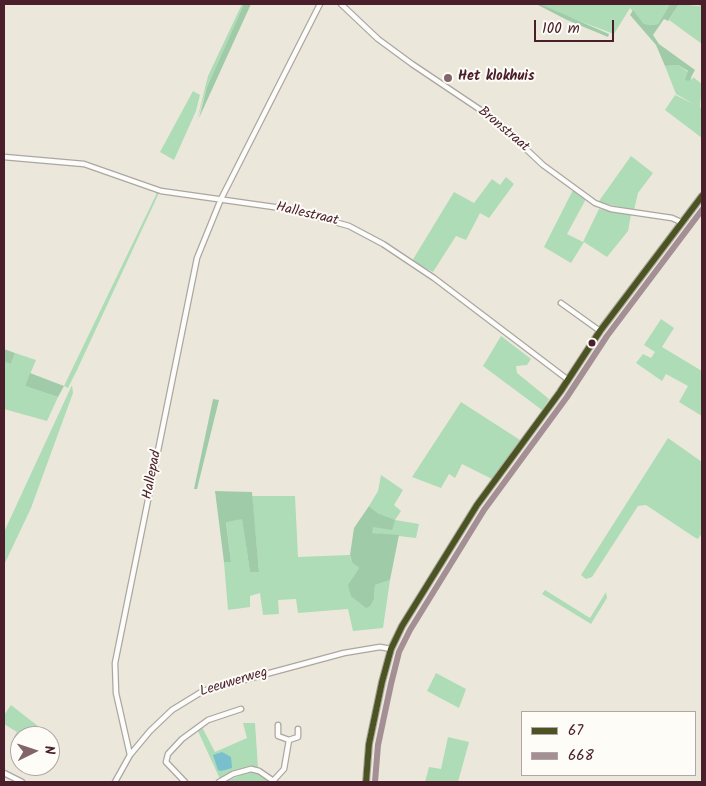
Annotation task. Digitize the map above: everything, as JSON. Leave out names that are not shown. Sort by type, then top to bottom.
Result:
[{"type":"street","points":[[222,199],[320,4]]},
{"type":"street","name":"Bronstraat","points":[[341,4],[378,39],[494,119],[543,165],[595,202],[611,209],[672,218],[681,222]]},
{"type":"street","name":"Hallestraat","points":[[4,157],[84,164],[161,191],[222,199],[321,216],[365,234],[434,278],[567,379]]},
{"type":"street","points":[[366,782],[372,730],[391,649],[402,626],[478,505],[600,331],[702,196]]},
{"type":"street","name":"Hallepad","points":[[130,755],[114,684],[118,644],[146,518],[197,258],[222,199]]},
{"type":"street","points":[[561,303],[600,331]]},
{"type":"street","name":"Leeuwerweg","points":[[115,782],[130,755],[167,714],[203,690],[344,653],[380,647],[391,649]]},
{"type":"street","points":[[184,782],[166,762],[168,754],[182,739],[208,720],[241,709]]},
{"type":"street","points":[[278,725],[278,736],[289,740],[298,737],[298,729]]},
{"type":"street","points":[[219,782],[234,774],[251,769],[259,771],[274,782],[284,769],[289,740]]},
{"type":"street","points":[[4,774],[22,782]]},
{"type":"green space","points":[[242,4],[244,4],[207,87],[196,124],[208,76]]},
{"type":"green space","points":[[244,4],[251,4],[199,118],[207,87]]},
{"type":"green space","points":[[536,4],[540,4],[609,34],[608,37],[567,20]]},
{"type":"green space","points":[[540,4],[670,4],[658,24],[652,25],[644,24],[630,8],[614,34],[558,13]]},
{"type":"green space","points":[[670,4],[679,4],[668,21],[664,19],[653,35],[659,44],[695,70],[689,81],[685,80],[688,71],[678,65],[665,66],[656,45],[630,15],[633,10],[644,24],[658,24]]},
{"type":"green space","points":[[679,4],[698,6],[702,4],[702,44],[669,20]]},
{"type":"green space","points":[[678,65],[688,72],[692,80],[693,77],[702,84],[700,107],[702,109],[702,138],[665,110],[675,95],[694,104],[676,94],[665,66]]},
{"type":"green space","points":[[193,91],[200,95],[196,111],[174,160],[160,152]]},
{"type":"green space","points":[[631,156],[653,173],[638,193],[634,210],[602,203],[599,201]]},
{"type":"green space","points":[[506,177],[514,184],[489,218],[480,213],[466,240],[456,236],[433,272],[412,261],[454,192],[474,203],[492,179],[500,185]]},
{"type":"green space","points":[[573,190],[586,199],[567,234],[583,242],[599,209],[631,215],[628,231],[607,257],[584,242],[571,263],[544,247]]},
{"type":"green space","points":[[156,191],[158,191],[158,195],[68,388],[64,386],[156,195]]},
{"type":"green space","points":[[661,319],[674,328],[662,347],[702,371],[702,416],[679,402],[688,386],[666,374],[662,381],[636,363],[643,354],[651,358],[655,352],[644,345]]},
{"type":"green space","points":[[501,336],[531,359],[527,365],[516,366],[517,373],[549,399],[542,410],[483,366]]},
{"type":"green space","points":[[4,349],[15,353],[11,364],[4,362]]},
{"type":"green space","points":[[15,353],[36,360],[25,386],[58,397],[47,421],[4,409],[4,362],[11,364]]},
{"type":"green space","points":[[30,373],[64,386],[58,397],[25,386]]},
{"type":"green space","points":[[72,385],[73,393],[31,508],[4,565],[4,532]]},
{"type":"green space","points":[[213,399],[219,400],[197,489],[194,489]]},
{"type":"green space","points":[[461,402],[520,440],[492,479],[462,464],[455,478],[449,474],[441,488],[412,477]]},
{"type":"green space","points":[[668,438],[702,462],[702,533],[698,539],[646,505],[638,506],[592,577],[586,579],[581,575]]},
{"type":"green space","points":[[381,475],[403,490],[394,505],[401,511],[395,520],[419,524],[416,538],[372,533],[372,527],[379,514],[369,506],[378,491]]},
{"type":"green space","points":[[215,491],[252,492],[259,572],[250,572],[242,519],[226,522],[231,562],[224,562]]},
{"type":"green space","points":[[252,496],[295,496],[298,557],[350,555],[351,560],[359,568],[352,579],[374,599],[375,585],[390,580],[383,628],[353,631],[348,609],[298,613],[296,599],[278,600],[279,614],[263,615],[260,593],[250,596],[250,607],[228,610],[224,562],[231,562],[226,521],[242,518],[250,572],[259,572]]},
{"type":"green space","points":[[369,506],[379,514],[395,520],[392,530],[373,527],[372,533],[399,535],[390,580],[375,585],[374,599],[370,606],[366,608],[351,596],[348,585],[359,568],[352,562],[350,555],[354,528]]},
{"type":"green space","points":[[545,590],[590,618],[606,592],[607,598],[591,624],[542,594]]},
{"type":"green space","points":[[436,673],[466,689],[459,708],[427,691]]},
{"type":"green space","points":[[11,705],[38,726],[10,726],[10,728],[4,724],[4,715]]},
{"type":"green space","points":[[243,723],[255,723],[258,768],[245,768],[220,779],[197,729],[202,727],[215,752],[247,738]]},
{"type":"green space","points":[[448,737],[469,742],[458,782],[425,782],[429,767],[441,769]]},
{"type":"green space","points":[[248,772],[261,774],[271,782],[224,782]]},
{"type":"water","points":[[222,752],[231,757],[232,768],[221,771],[218,770],[213,755]]},
{"type":"transit line","name":"67","points":[[366,782],[369,744],[382,682],[391,649],[402,626],[477,505],[560,392],[600,331],[702,196]]},
{"type":"transit line","name":"668","points":[[375,782],[378,745],[391,684],[399,652],[410,630],[484,510],[567,397],[607,336],[702,210]]},
{"type":"place","name":"Het klokhuis","points":[[448,78]]}]
